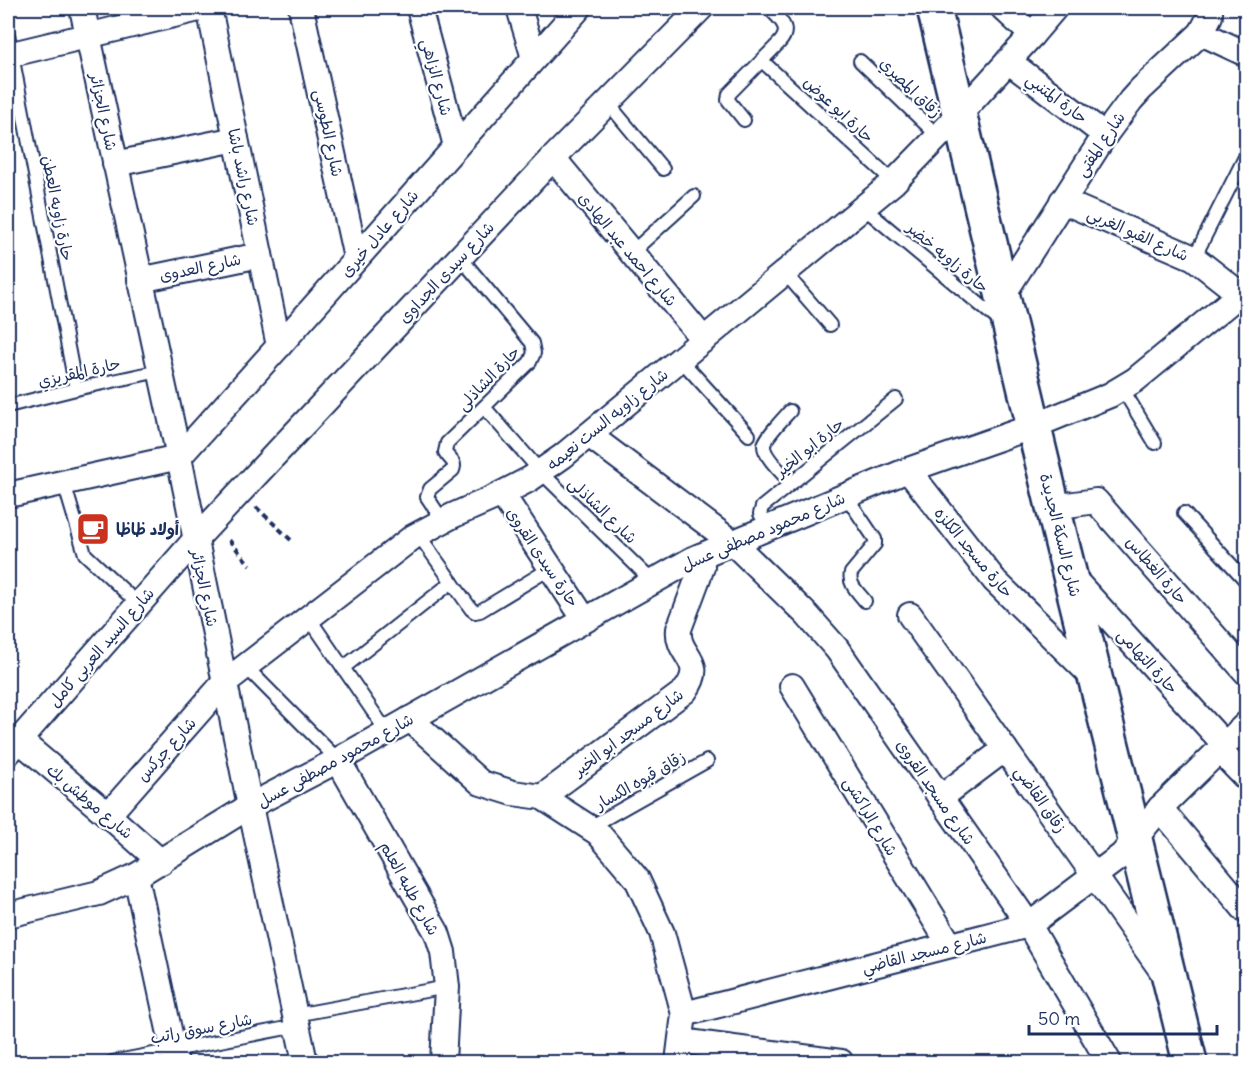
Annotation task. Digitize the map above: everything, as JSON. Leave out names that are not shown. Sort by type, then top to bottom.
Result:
[{"type":"street","name":"شارع الجزائر","points":[[82,8],[179,457],[224,683],[305,1062]]},
{"type":"street","points":[[9,48],[88,35],[203,8]]},
{"type":"street","name":"شارع راشد باشا","points":[[209,8],[279,346]]},
{"type":"street","name":"شارع الطوسى","points":[[301,8],[356,258]]},
{"type":"street","name":"شارع الزاهي","points":[[419,8],[456,146]]},
{"type":"street","points":[[519,8],[534,58]]},
{"type":"street","name":"شارع عادل خيرى","points":[[179,457],[579,8]]},
{"type":"street","name":"شارع سيدى الجداوى","points":[[195,540],[553,158],[701,8]]},
{"type":"street","name":"شارع السكة الجديدة","points":[[934,8],[949,125],[1003,294],[1053,507],[1190,1062]]},
{"type":"street","points":[[1002,8],[1032,35]]},
{"type":"street","name":"شارع زاويه الست نعيمه","points":[[224,683],[418,534],[530,479],[589,435],[894,182],[1055,8]]},
{"type":"street","name":"شارع المفتى","points":[[1003,294],[1105,135],[1136,94],[1201,33],[1210,16],[1210,8]]},
{"type":"street","points":[[1201,33],[1246,54]]},
{"type":"street","name":"حارة المتنبي","points":[[1008,61],[1105,135]]},
{"type":"street","points":[[115,164],[236,139]]},
{"type":"street","name":"شارع احمد عبد الهادى","points":[[553,158],[704,340]]},
{"type":"street","name":"شارع القبو الغربى","points":[[1062,201],[1194,258],[1241,299]]},
{"type":"street","name":"شارع العدوى","points":[[140,280],[260,255]]},
{"type":"street","name":"شارع محمود مصطفى عسل","points":[[8,915],[99,893],[136,876],[250,806],[338,760],[700,556],[908,470],[1034,426],[1110,395],[1135,380],[1241,299]]},
{"type":"street","name":"شارع مسجد القروى","points":[[589,435],[733,543],[807,615],[837,650],[1029,926],[1108,1062]]},
{"type":"street","points":[[8,495],[179,457]]},
{"type":"street","name":"حارة مسجد الكلزه","points":[[908,470],[994,581],[1096,680]]},
{"type":"street","name":"حارة سيدى القروى","points":[[502,494],[585,620]]},
{"type":"street","name":"حارة الغطاس","points":[[1053,507],[1096,501],[1246,672]]},
{"type":"street","name":"شارع السيد العربى كامل","points":[[13,747],[195,540]]},
{"type":"street","name":"شارع مسجد ابو الخير","points":[[542,797],[685,691],[690,684],[694,669],[679,643],[679,630],[702,567],[700,556]]},
{"type":"street","name":"حارة التهامى","points":[[1072,577],[1246,778]]},
{"type":"street","name":"زقاق القاضي","points":[[910,615],[1171,982]]},
{"type":"street","name":"شارع جركس","points":[[108,814],[224,683]]},
{"type":"street","name":"شارع الراكشى","points":[[792,686],[950,945]]},
{"type":"street","points":[[410,719],[481,783],[513,793],[542,797],[598,832],[637,879],[662,933],[684,1014],[680,1052],[841,1062]]},
{"type":"street","name":"شارع مسجد القاضي","points":[[684,1014],[1029,926],[1122,855],[1160,808],[1246,724]]},
{"type":"street","name":"شارع موطش بك","points":[[13,747],[108,814],[161,862]]},
{"type":"street","points":[[940,798],[1005,749]]},
{"type":"street","name":"شارع طلبه العلم","points":[[338,760],[437,933],[443,952],[447,987],[443,1062]]},
{"type":"street","points":[[1160,808],[1246,911]]},
{"type":"street","points":[[136,876],[175,1056]]},
{"type":"lane","points":[[744,120],[729,103],[728,96],[783,39],[785,33],[783,23],[769,8]]},
{"type":"lane","name":"حارة زاويه العطن","points":[[9,48],[76,389]]},
{"type":"lane","name":"حارة ابو عوض","points":[[762,61],[894,182]]},
{"type":"lane","name":"زقاق المصري","points":[[860,61],[949,125]]},
{"type":"lane","points":[[608,103],[663,169]]},
{"type":"lane","points":[[1194,258],[1246,155]]},
{"type":"lane","points":[[631,253],[694,196]]},
{"type":"lane","name":"حارة زاويه خضر","points":[[864,208],[1012,331]]},
{"type":"lane","name":"حارة الشاذلى","points":[[442,521],[428,500],[428,492],[453,470],[453,461],[445,452],[447,443],[530,362],[534,353],[532,343],[460,257]]},
{"type":"lane","points":[[785,273],[830,325]]},
{"type":"lane","points":[[680,359],[748,435]]},
{"type":"lane","name":"حارة المقريزي","points":[[8,406],[159,371]]},
{"type":"lane","points":[[1122,388],[1155,443]]},
{"type":"lane","name":"حارة ابو الخير","points":[[769,528],[761,517],[760,509],[896,399]]},
{"type":"lane","name":"شارع الشاذلى","points":[[484,407],[541,472],[652,581]]},
{"type":"lane","points":[[790,411],[767,438],[764,447],[766,455],[791,483]]},
{"type":"lane","points":[[64,483],[85,554],[138,604]]},
{"type":"lane","points":[[846,496],[875,540],[875,544],[850,576],[851,584],[865,601]]},
{"type":"lane","points":[[1184,513],[1246,581]]},
{"type":"lane","points":[[418,534],[471,609],[478,612],[551,568]]},
{"type":"lane","points":[[343,668],[452,582]]},
{"type":"lane","points":[[309,618],[387,732]]},
{"type":"lane","points":[[246,667],[338,760]]},
{"type":"lane","name":"زقاق قبوه الكسار","points":[[590,827],[707,761]]},
{"type":"lane","name":"شارع سوق راتب","points":[[112,1062],[175,1056],[296,1020],[447,987]]},
{"type":"path","points":[[240,492],[292,541]]},
{"type":"path","points":[[213,521],[250,565]]},
{"type":"place","name":"أولاد ظاظا","points":[[93,529]]}]
